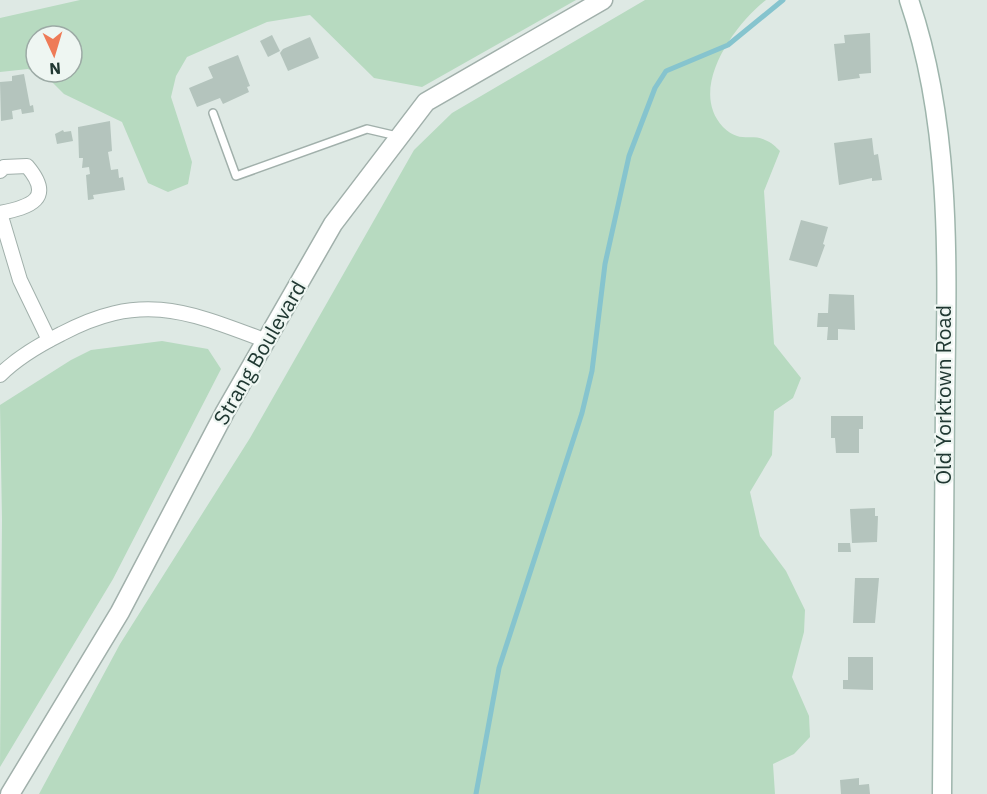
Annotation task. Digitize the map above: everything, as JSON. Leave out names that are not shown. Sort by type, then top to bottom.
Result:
[{"type":"street","name":"Strang Boulevard","points":[[10,794],[120,612],[225,412],[333,224],[426,102],[603,0]]},
{"type":"street","name":"Old Yorktown Road","points":[[909,0],[934,96],[941,144],[946,315],[942,794]]},
{"type":"street","points":[[0,171],[4,167],[27,166],[37,177],[39,192],[34,203],[27,208],[0,213],[21,280],[49,340]]},
{"type":"street","points":[[0,375],[11,364],[49,340],[85,321],[124,309],[170,310],[210,320],[267,341]]},
{"type":"lane","points":[[213,113],[236,176],[367,129],[399,137]]},
{"type":"green space","points":[[80,0],[576,0],[422,87],[374,78],[310,15],[267,22],[187,57],[176,76],[171,97],[192,162],[188,184],[168,192],[148,183],[122,122],[64,94],[54,84],[84,84],[84,24],[24,24],[24,69],[0,72],[0,18]]},
{"type":"green space","points":[[645,0],[766,0],[741,25],[729,41],[719,58],[710,94],[713,112],[729,132],[740,137],[760,138],[771,143],[780,151],[764,191],[774,344],[801,378],[793,398],[774,411],[772,455],[750,492],[760,536],[786,571],[805,610],[804,632],[792,677],[809,716],[810,737],[794,754],[773,764],[775,794],[39,794],[120,644],[250,438],[414,150],[452,113]]},
{"type":"green space","points":[[162,341],[208,349],[221,369],[113,579],[0,767],[2,519],[0,405],[91,350]]},
{"type":"building","points":[[870,33],[871,73],[859,74],[860,78],[838,81],[834,44],[845,43],[844,35]]},
{"type":"building","points":[[272,35],[280,51],[268,57],[260,41]]},
{"type":"building","points":[[310,37],[319,58],[288,71],[280,53],[283,49]]},
{"type":"building","points":[[238,55],[250,86],[247,87],[249,92],[223,104],[220,98],[197,107],[189,88],[213,78],[208,67]]},
{"type":"building","points":[[24,74],[24,84],[34,112],[22,114],[21,109],[12,111],[13,119],[1,121],[0,82],[12,81],[12,76]]},
{"type":"building","points":[[110,121],[112,151],[108,152],[111,170],[118,169],[119,178],[123,177],[125,190],[93,195],[94,199],[88,200],[86,175],[90,174],[89,167],[82,168],[83,158],[79,158],[78,127]]},
{"type":"building","points":[[63,130],[64,132],[71,131],[73,141],[57,144],[55,134]]},
{"type":"building","points":[[872,138],[874,155],[878,154],[882,180],[872,181],[872,178],[839,185],[834,143]]},
{"type":"building","points":[[801,220],[828,227],[823,244],[825,245],[817,267],[789,260]]},
{"type":"building","points":[[829,294],[854,295],[855,330],[838,329],[838,340],[827,340],[828,327],[817,327],[818,313],[828,313]]},
{"type":"building","points":[[831,416],[863,416],[863,429],[859,429],[859,453],[836,453],[835,438],[831,438]]},
{"type":"building","points":[[875,508],[875,516],[878,516],[877,542],[852,543],[850,509]]},
{"type":"building","points":[[838,543],[850,543],[851,552],[838,552]]},
{"type":"building","points":[[855,578],[879,578],[875,623],[853,623]]},
{"type":"building","points":[[848,657],[873,657],[873,690],[843,689],[843,680],[848,680]]},
{"type":"building","points":[[859,778],[859,785],[869,784],[870,794],[841,794],[840,780]]},
{"type":"waterway","points":[[476,794],[499,668],[582,413],[592,371],[605,264],[629,156],[655,88],[666,71],[728,45],[783,0]]}]
